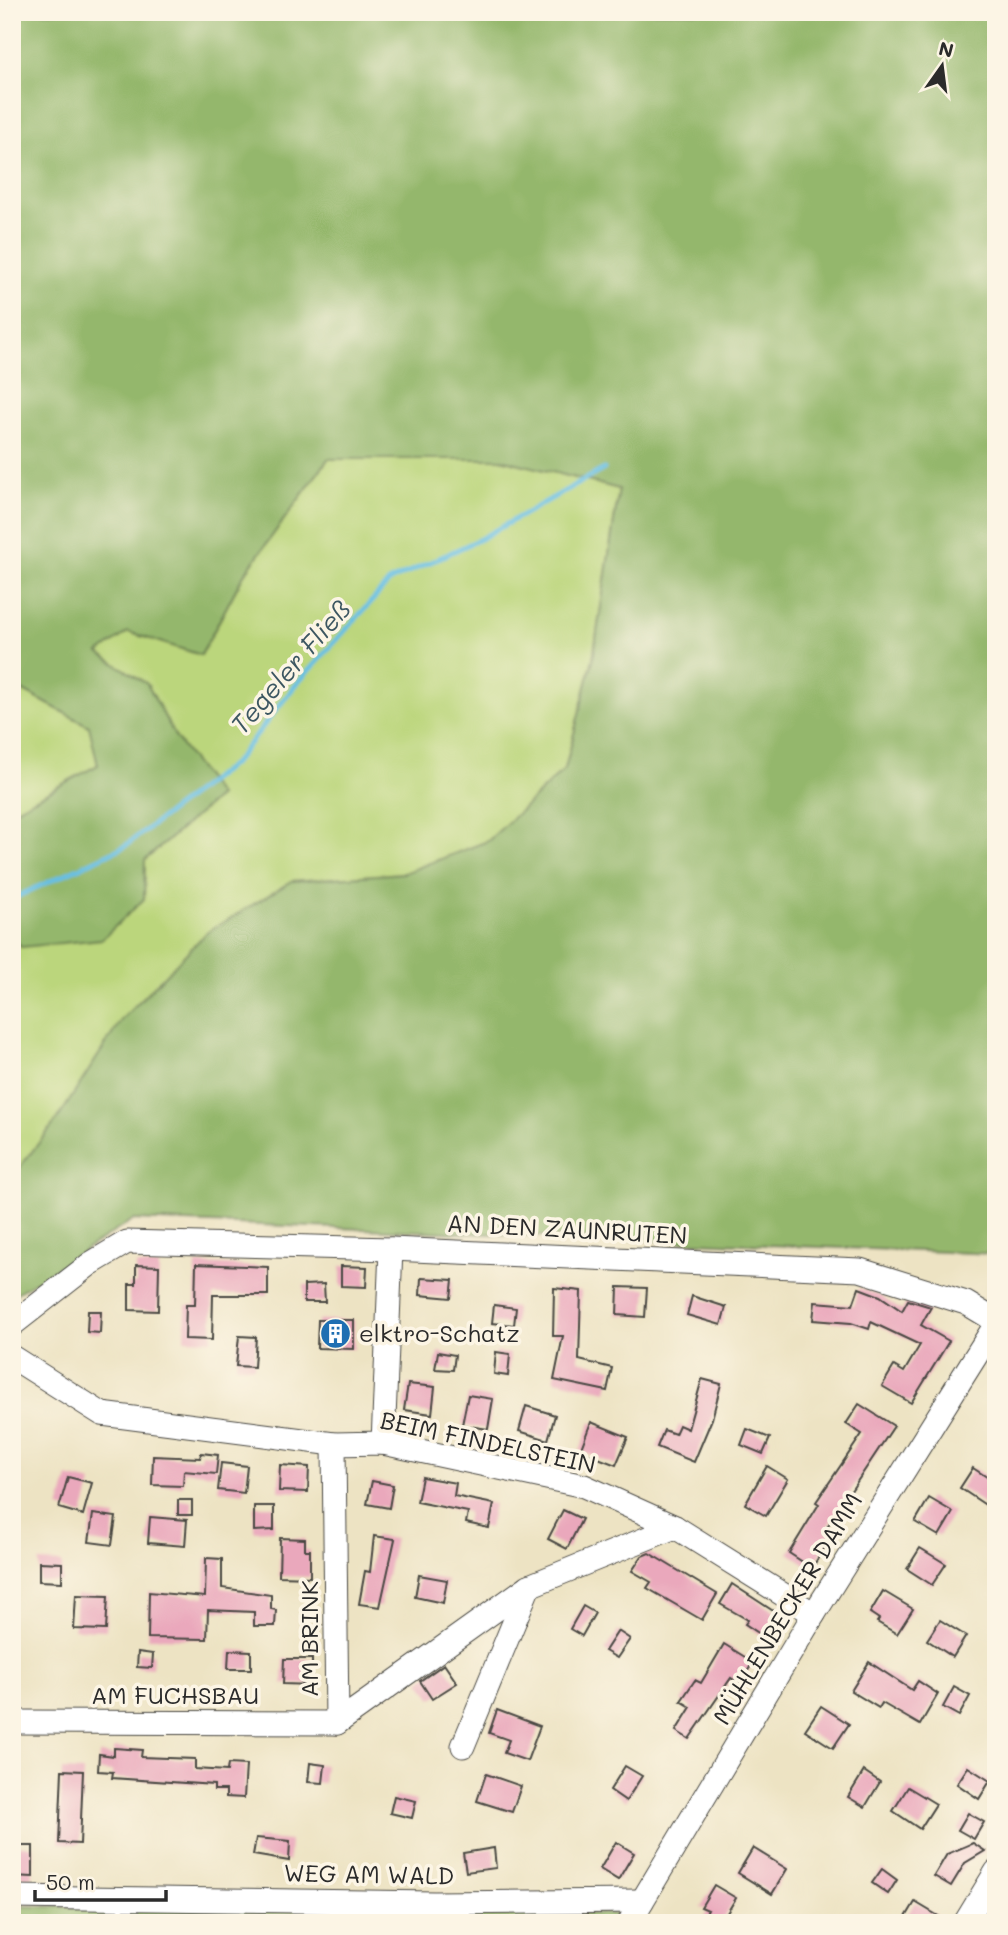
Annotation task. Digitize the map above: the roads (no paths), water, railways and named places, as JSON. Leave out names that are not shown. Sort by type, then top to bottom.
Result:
[{"type":"street","name":"AN DEN ZAUNRUTEN","points":[[12,1325],[90,1264],[127,1242],[391,1249],[860,1270],[966,1303],[996,1322]]},
{"type":"street","points":[[383,1443],[391,1249]]},
{"type":"street","name":"MÜHLENBECKER DAMM","points":[[629,1923],[814,1615],[996,1322]]},
{"type":"street","name":"BEIM FINDELSTEIN","points":[[12,1357],[102,1414],[334,1444],[383,1443],[584,1486],[675,1527],[814,1615]]},
{"type":"street","name":"AM BRINK","points":[[334,1444],[337,1723]]},
{"type":"street","name":"AM BRINK","points":[[337,1723],[529,1586],[675,1527]]},
{"type":"street","points":[[463,1746],[529,1586]]},
{"type":"street","name":"AM FUCHSBAU","points":[[12,1722],[337,1723]]},
{"type":"street","points":[[965,1923],[996,1872]]},
{"type":"street","name":"WEG AM WALD","points":[[12,1897],[434,1903],[642,1901]]},
{"type":"waterway","name":"Tegeler Fließ","points":[[12,899],[125,846],[235,762],[294,687],[390,581],[480,539],[604,469]]},
{"type":"place","name":"elktro-Schatz","points":[[336,1334]]}]
